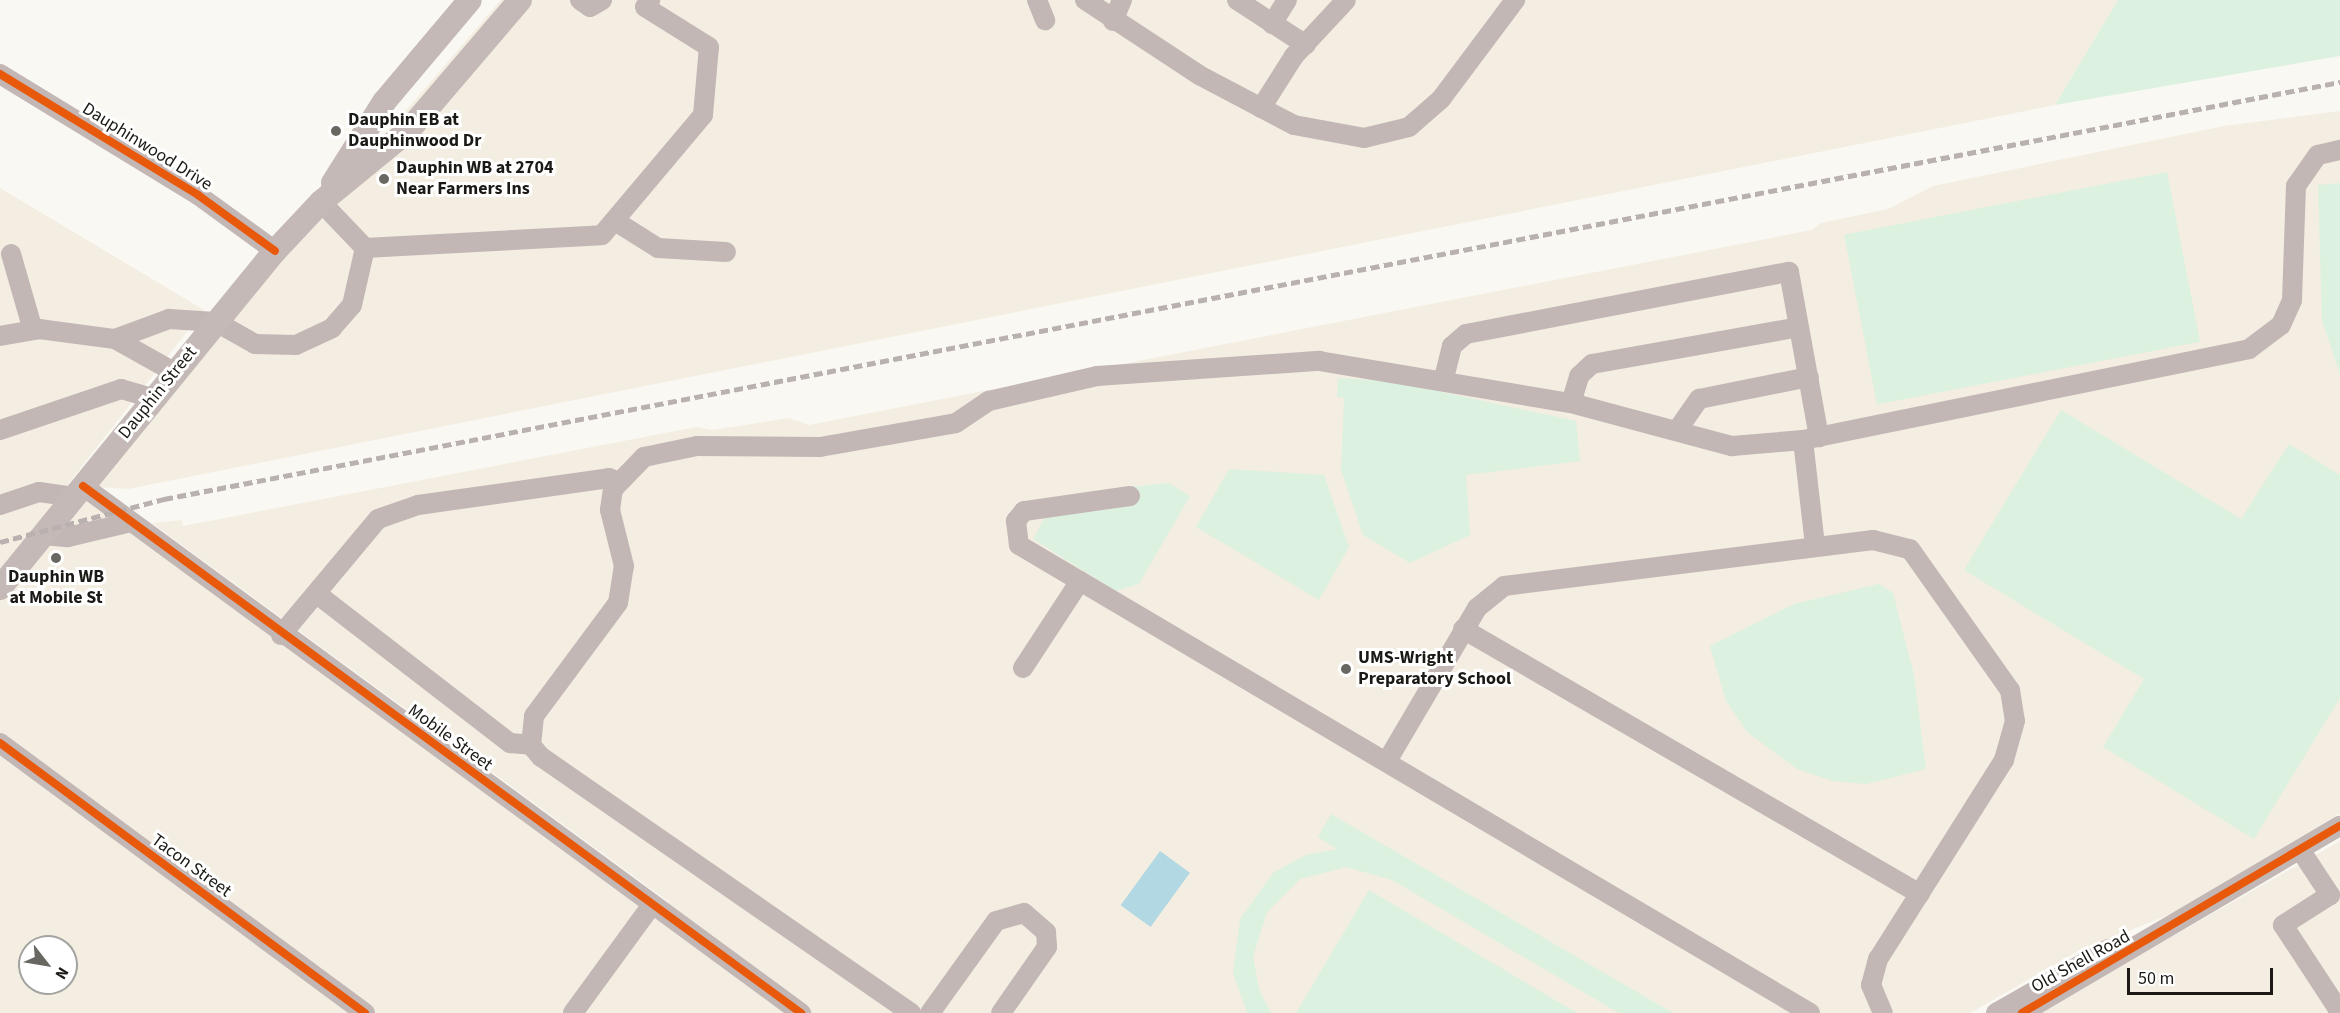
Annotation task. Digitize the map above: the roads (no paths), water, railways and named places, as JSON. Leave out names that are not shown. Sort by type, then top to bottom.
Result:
[{"type":"main road","name":"Dauphin Street","points":[[321,202],[384,102],[470,0]]},
{"type":"main road","name":"Dauphin Street","points":[[0,588],[275,251],[321,202],[409,130],[520,0]]},
{"type":"street","points":[[580,0],[590,7],[602,0]]},
{"type":"street","points":[[1037,0],[1045,20]]},
{"type":"street","points":[[1085,0],[1113,21],[1261,108],[1325,134],[1364,138],[1409,127],[1441,99],[1515,0]]},
{"type":"street","points":[[1113,21],[1122,0]]},
{"type":"street","points":[[1237,0],[1306,45]]},
{"type":"street","points":[[1272,24],[1287,0]]},
{"type":"street","points":[[1261,108],[1306,45],[1346,0]]},
{"type":"street","points":[[321,202],[365,248],[602,235],[703,115],[709,47],[643,2]]},
{"type":"street","name":"Dauphinwood Drive","points":[[0,74],[198,195],[275,251]]},
{"type":"street","points":[[531,745],[534,716],[618,603],[624,566],[610,510],[619,482],[644,457],[697,446],[820,447],[956,423],[989,401],[1097,376],[1319,361],[1444,378],[1571,402],[1745,448],[1811,438],[2249,349],[2280,325],[2292,300],[2296,186],[2318,155],[2340,150]]},
{"type":"street","points":[[615,221],[658,248],[726,252]]},
{"type":"street","points":[[115,339],[169,319],[216,322],[255,344],[296,345],[332,328],[352,305],[365,248]]},
{"type":"street","points":[[11,254],[33,330]]},
{"type":"street","points":[[1444,378],[1452,346],[1466,334],[1789,272],[1809,377],[1815,546]]},
{"type":"street","points":[[1571,402],[1579,376],[1592,364],[1799,327]]},
{"type":"street","points":[[0,336],[33,330],[115,339],[174,372]]},
{"type":"street","points":[[1678,429],[1699,399],[1809,377]]},
{"type":"street","points":[[0,430],[121,389],[153,398]]},
{"type":"street","points":[[281,635],[317,594],[366,530],[398,510],[609,478],[619,482]]},
{"type":"street","points":[[0,505],[39,492],[78,491]]},
{"type":"street","name":"Mobile Street","points":[[78,491],[131,522],[281,635],[801,1013]]},
{"type":"street","points":[[1131,496],[1024,511],[1016,521],[1019,545],[1810,1013]]},
{"type":"street","points":[[43,535],[68,537],[131,522]]},
{"type":"street","points":[[1387,761],[1463,629],[1485,599],[1522,580],[1873,540],[1910,549],[2010,690],[2015,722],[2004,760],[1878,959],[1871,986],[1876,1011]]},
{"type":"street","points":[[1023,668],[1080,581]]},
{"type":"street","points":[[317,594],[510,743],[531,745],[541,757],[911,1013]]},
{"type":"street","points":[[1463,629],[1920,894]]},
{"type":"street","name":"Tacon Street","points":[[0,743],[365,1013]]},
{"type":"street","name":"Old Shell Road","points":[[2022,1013],[2186,921],[2340,826]]},
{"type":"street","points":[[2301,851],[2330,895],[2283,925],[2340,1012]]},
{"type":"street","points":[[573,1013],[651,906]]},
{"type":"street","points":[[930,1013],[996,921],[1024,913],[1046,932],[1047,947],[1001,1013]]},
{"type":"street","points":[[1996,1013],[2074,965],[2134,937],[2186,921]]},
{"type":"water","points":[[1160,851],[1190,873],[1151,927],[1121,905]]},
{"type":"railway","points":[[0,542],[164,499],[2340,82]]},
{"type":"place","name":"Dauphin EB at Dauphinwood Dr","points":[[336,131]]},
{"type":"place","name":"Dauphin WB at 2704 Near Farmers Ins","points":[[384,179]]},
{"type":"place","name":"Dauphin WB at Mobile St","points":[[56,558]]},
{"type":"place","name":"UMS-Wright Preparatory School","points":[[1346,669]]}]
